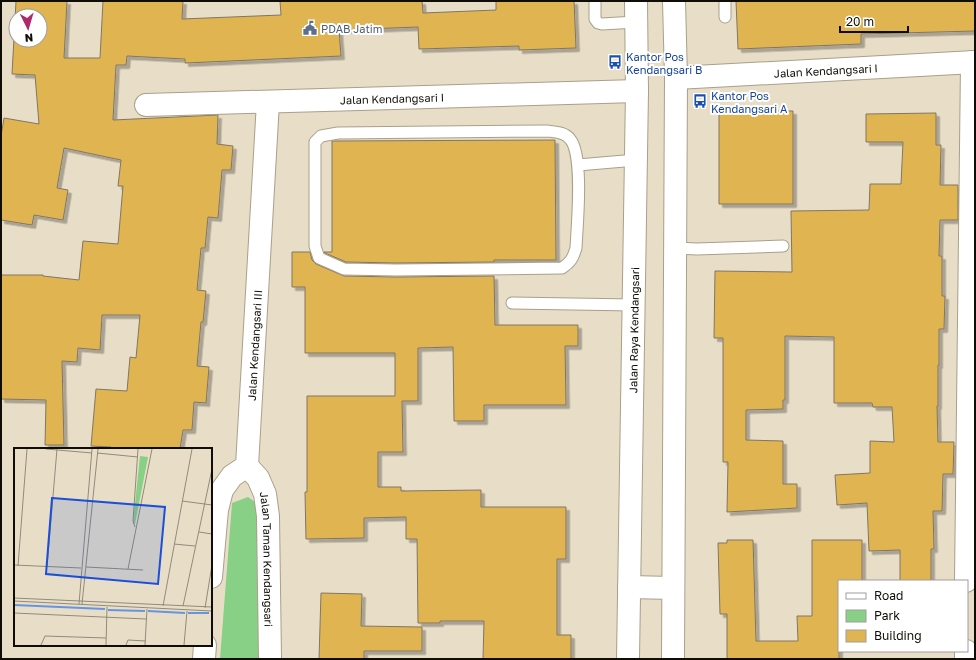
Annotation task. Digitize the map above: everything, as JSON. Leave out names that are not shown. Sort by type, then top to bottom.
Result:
[{"type":"street","points":[[673,659],[676,78],[674,1]]},
{"type":"street","name":"Jalan Raya Kendangsari","points":[[628,659],[637,91],[636,11]]},
{"type":"street","points":[[966,580],[973,62]]},
{"type":"street","name":"Jalan Kendangsari I","points":[[676,78],[973,62]]},
{"type":"street","name":"Jalan Kendangsari I","points":[[146,105],[637,91]]},
{"type":"street","name":"Jalan Kendangsari III","points":[[247,466],[268,102]]},
{"type":"street","points":[[212,566],[217,510],[222,490],[232,476],[247,466]]},
{"type":"street","name":"Jalan Taman Kendangsari","points":[[247,466],[258,478],[266,494],[268,516],[270,659]]},
{"type":"street","points":[[629,587],[673,588]]},
{"type":"street","points":[[204,659],[205,646]]},
{"type":"lane","points":[[595,1],[595,19],[598,23],[602,24],[636,11]]},
{"type":"lane","points":[[725,1],[725,17]]},
{"type":"lane","points":[[547,131],[564,134],[570,138],[574,146],[578,165],[576,248],[574,257],[569,264],[562,268],[396,270],[344,269],[319,258],[314,246],[315,142],[321,136],[338,133],[547,131]]},
{"type":"lane","points":[[578,165],[636,160]]},
{"type":"lane","points":[[675,248],[783,246]]},
{"type":"lane","points":[[512,303],[633,305]]},
{"type":"green space","points":[[248,497],[262,507],[259,659],[220,659],[232,503]]},
{"type":"building","points":[[16,1],[67,1],[64,58],[100,58],[103,1],[183,1],[182,19],[281,15],[280,1],[422,1],[423,13],[496,10],[496,1],[574,1],[576,48],[519,50],[519,46],[419,49],[418,27],[339,30],[341,56],[185,63],[185,59],[127,56],[126,65],[116,65],[113,120],[218,115],[217,144],[233,146],[231,170],[222,170],[218,218],[208,217],[205,248],[201,248],[197,290],[206,291],[203,322],[201,322],[197,366],[209,367],[206,403],[194,402],[192,430],[183,430],[180,448],[111,448],[91,446],[96,389],[127,391],[130,357],[136,358],[140,315],[102,315],[100,350],[78,348],[77,362],[62,361],[64,445],[45,445],[46,400],[1,399],[1,275],[43,275],[79,280],[83,241],[118,244],[123,186],[118,186],[121,160],[64,148],[57,188],[68,190],[63,220],[34,215],[32,225],[1,220],[1,136],[4,118],[39,124],[35,75],[12,74],[13,48],[48,48],[48,8],[16,8]]},
{"type":"building","points":[[736,1],[975,1],[975,31],[861,34],[861,44],[738,49]]},
{"type":"building","points":[[719,110],[793,111],[793,204],[719,204]]},
{"type":"building","points":[[936,113],[936,145],[941,145],[940,185],[958,185],[958,220],[940,220],[939,256],[942,256],[942,296],[945,296],[944,329],[939,329],[937,406],[938,442],[954,442],[953,474],[943,474],[942,511],[933,511],[934,549],[931,549],[931,580],[900,580],[900,550],[869,551],[867,503],[837,505],[835,475],[870,473],[870,441],[894,442],[892,407],[873,407],[872,403],[834,403],[834,337],[785,336],[785,400],[783,400],[783,409],[746,410],[746,440],[783,441],[783,484],[797,484],[797,508],[727,512],[728,462],[723,462],[723,338],[714,338],[715,271],[792,272],[791,211],[869,210],[870,184],[901,184],[903,142],[866,142],[866,114]]},
{"type":"building","points":[[555,140],[556,260],[396,263],[346,262],[324,252],[332,252],[332,141]]},
{"type":"building","points":[[292,252],[310,252],[312,260],[316,264],[344,276],[494,276],[495,325],[578,325],[578,346],[565,346],[566,405],[484,405],[484,421],[454,421],[453,347],[418,348],[418,401],[402,401],[403,452],[378,452],[378,487],[401,487],[401,491],[481,490],[481,507],[566,507],[566,559],[557,559],[557,635],[571,635],[571,659],[483,659],[484,621],[440,621],[440,623],[418,623],[417,539],[406,539],[406,517],[364,518],[364,538],[306,539],[305,492],[307,492],[307,396],[395,396],[395,353],[305,353],[305,287],[292,287]]},
{"type":"building","points":[[727,540],[753,540],[756,641],[798,641],[797,616],[812,616],[812,540],[862,540],[862,580],[838,580],[839,659],[727,659],[727,614],[720,614],[718,543],[727,543]]},
{"type":"building","points":[[321,593],[362,594],[361,626],[422,627],[422,651],[364,651],[364,659],[319,659]]},
{"type":"place","name":"PDAB Jatim","points":[[310,28]]},
{"type":"place","name":"Kantor Pos Kendangsari B","points":[[615,62]]},
{"type":"place","name":"Kantor Pos Kendangsari A","points":[[700,101]]}]
